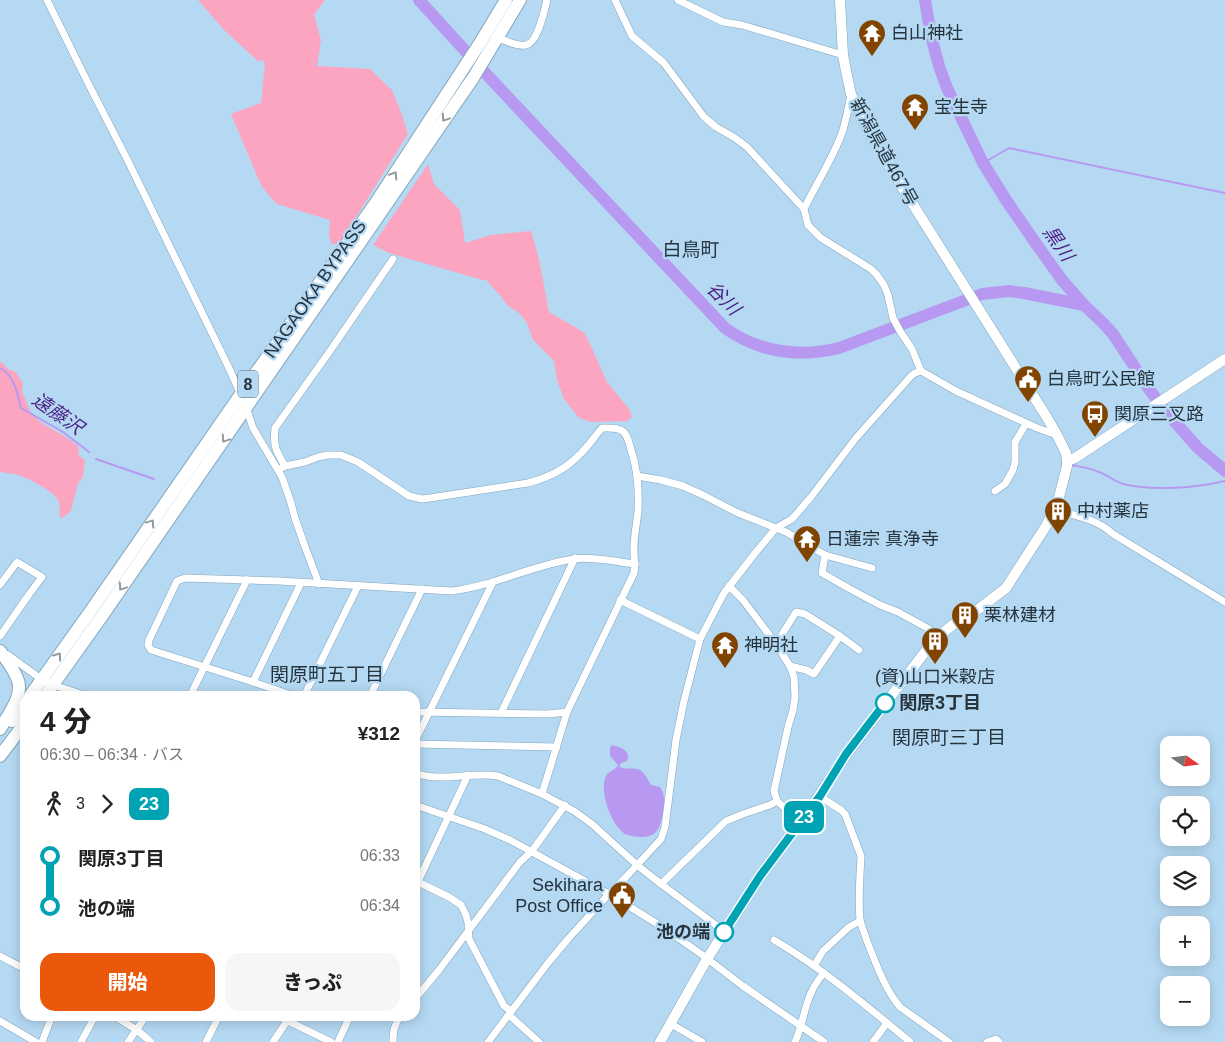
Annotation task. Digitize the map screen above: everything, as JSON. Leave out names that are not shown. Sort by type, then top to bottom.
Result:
[{"type":"highway","name":"NAGAOKA BYPASS","points":[[36,691],[47,682],[102,616],[473,78],[506,0]]},
{"type":"highway","name":"NAGAOKA BYPASS","points":[[46,691],[47,682],[90,612],[240,394],[375,204],[462,69],[496,36],[520,0]]},
{"type":"highway","points":[[0,650],[18,678],[19,690],[15,702],[0,729]]},
{"type":"highway","points":[[0,737],[20,711]]},
{"type":"highway","points":[[0,756],[20,730]]},
{"type":"main road","name":"新潟県道467号","points":[[840,0],[843,55],[851,94],[862,120],[1057,435],[1066,453],[1067,461]]},
{"type":"main road","points":[[660,1042],[707,959],[760,876],[820,796],[846,754],[940,635],[1006,588],[1046,526],[1054,510],[1064,482],[1067,461],[1075,458],[1225,358]]},
{"type":"street","points":[[47,0],[228,366],[253,428],[282,468]]},
{"type":"street","points":[[496,36],[521,46],[531,43],[537,34],[547,0]]},
{"type":"street","points":[[614,0],[632,36],[664,62],[704,118],[747,147],[804,209],[808,225],[820,238],[877,275],[888,295],[893,318],[912,349],[921,371],[956,391],[1026,424],[1057,435]]},
{"type":"street","points":[[678,0],[723,22],[742,25],[843,55]]},
{"type":"street","points":[[804,209],[831,159],[846,119],[851,94]]},
{"type":"street","points":[[319,584],[295,518],[274,441],[274,428],[393,259]]},
{"type":"street","points":[[488,1042],[568,939],[661,839],[664,832],[676,740],[684,701],[700,639],[724,593],[776,528],[792,519],[856,438],[911,376],[921,371]]},
{"type":"street","points":[[996,491],[1005,484],[1013,470],[1015,442],[1026,424]]},
{"type":"street","points":[[282,468],[328,455],[341,455],[358,462],[409,496],[422,499],[528,483],[543,479],[571,463],[602,428],[613,427],[621,430],[626,435],[638,476],[638,510],[633,552],[634,573],[566,712],[542,794]]},
{"type":"street","points":[[638,476],[683,486],[738,513],[786,532],[825,555],[872,568]]},
{"type":"street","points":[[1054,510],[1090,520],[1107,528],[1113,534],[1225,602]]},
{"type":"street","points":[[825,555],[822,573],[940,635]]},
{"type":"street","points":[[279,691],[152,650],[148,645],[177,580],[185,578],[279,581],[452,591],[473,588],[528,570],[575,558],[635,564]]},
{"type":"street","points":[[501,712],[575,558]]},
{"type":"street","points":[[0,585],[17,562],[42,577],[0,636]]},
{"type":"street","points":[[192,691],[246,580]]},
{"type":"street","points":[[420,732],[493,582]]},
{"type":"street","points":[[253,682],[300,583]]},
{"type":"street","points":[[306,691],[358,586]]},
{"type":"street","points":[[730,586],[776,644],[790,666],[794,677],[793,710],[774,791],[777,801],[800,822]]},
{"type":"street","points":[[372,691],[422,589]]},
{"type":"street","points":[[620,600],[700,639]]},
{"type":"street","points":[[776,644],[796,612],[805,614],[859,650]]},
{"type":"street","points":[[790,666],[814,674],[840,636]]},
{"type":"street","points":[[0,650],[47,682],[73,691]]},
{"type":"street","points":[[420,712],[548,714],[566,712]]},
{"type":"street","points":[[420,742],[557,746]]},
{"type":"street","points":[[420,774],[439,777],[468,775],[498,776],[565,805],[592,824],[637,865],[724,932]]},
{"type":"street","points":[[420,877],[468,775]]},
{"type":"street","points":[[820,796],[844,814],[859,849],[861,856],[860,921],[881,975],[900,1006],[950,1042]]},
{"type":"street","points":[[661,884],[726,820],[770,806],[777,801]]},
{"type":"street","points":[[420,993],[520,862],[532,851],[565,805]]},
{"type":"street","points":[[420,807],[484,829],[532,851],[609,894],[664,928],[824,1042]]},
{"type":"street","points":[[420,886],[456,900],[460,905],[466,915],[469,939],[504,1006],[539,1042]]},
{"type":"street","points":[[814,966],[823,951],[849,927],[860,921]]},
{"type":"street","points":[[774,940],[799,954],[910,1042]]},
{"type":"street","points":[[0,956],[20,966]]},
{"type":"street","points":[[795,1042],[808,1000],[817,981],[824,973]]},
{"type":"street","points":[[0,1021],[36,1042]]},
{"type":"street","points":[[42,1042],[50,1021]]},
{"type":"street","points":[[82,1042],[92,1021]]},
{"type":"street","points":[[122,1021],[151,1042]]},
{"type":"street","points":[[128,1042],[143,1021]]},
{"type":"street","points":[[206,1042],[217,1021]]},
{"type":"street","points":[[273,1042],[287,1021],[331,1042]]},
{"type":"street","points":[[338,1042],[348,1021]]},
{"type":"street","points":[[393,1042],[393,1030],[396,1021]]},
{"type":"street","points":[[873,1042],[887,1023]]},
{"type":"street","points":[[671,1024],[702,1042]]},
{"type":"street","points":[[987,1042],[996,1039],[999,1042]]},
{"type":"shaded area","points":[[198,0],[325,0],[314,15],[321,40],[317,66],[370,69],[392,90],[408,134],[339,244],[332,244],[329,236],[330,220],[277,204],[261,185],[231,114],[261,103],[265,63],[263,60],[258,61],[224,30]]},
{"type":"shaded area","points":[[428,164],[434,184],[460,210],[465,243],[491,235],[531,231],[539,259],[549,312],[585,333],[607,382],[629,409],[632,417],[627,421],[592,422],[579,418],[564,399],[557,380],[554,361],[533,340],[527,323],[519,313],[508,306],[488,281],[389,253],[373,245]]},
{"type":"shaded area","points":[[0,361],[8,369],[16,372],[23,384],[22,391],[30,411],[37,420],[78,446],[79,456],[84,459],[83,477],[78,483],[71,511],[61,519],[59,502],[51,493],[25,478],[0,471]]},
{"type":"shaded area","points":[[612,745],[622,748],[628,755],[627,761],[621,763],[619,767],[640,770],[651,785],[660,787],[662,790],[664,800],[662,818],[657,831],[650,836],[640,837],[625,834],[615,824],[611,816],[605,800],[604,784],[606,776],[618,765],[610,756]]},
{"type":"waterway","name":"谷川","points":[[419,0],[725,328],[751,343],[779,351],[794,352],[824,351],[839,348],[982,294],[1009,291],[1084,305]]},
{"type":"waterway","name":"黒川","points":[[925,0],[931,36],[947,88],[983,163],[1006,200],[1062,280],[1113,334],[1167,413],[1198,448],[1225,471]]},
{"type":"waterway","points":[[983,163],[1009,148],[1225,193]]},
{"type":"waterway","name":"遠藤沢","points":[[0,368],[12,380],[21,408],[63,432],[89,452]]},
{"type":"waterway","name":"遠藤沢","points":[[96,459],[154,479]]},
{"type":"waterway","points":[[1072,465],[1096,471],[1120,483],[1135,486],[1174,488],[1225,481]]},
{"type":"bus line","name":"23","points":[[724,932],[760,876],[820,796],[846,754],[885,703]]},
{"type":"place","name":"白山神社","points":[[872,57]]},
{"type":"place","name":"宝生寺","points":[[915,131]]},
{"type":"place","name":"白鳥町公民館","points":[[1028,403]]},
{"type":"place","name":"関原三叉路","points":[[1095,438]]},
{"type":"place","name":"中村薬店","points":[[1058,535]]},
{"type":"place","name":"日蓮宗 真浄寺","points":[[807,563]]},
{"type":"place","name":"栗林建材","points":[[965,639]]},
{"type":"place","name":"(資)山口米穀店","points":[[935,665]]},
{"type":"place","name":"神明社","points":[[725,669]]},
{"type":"place","name":"関原3丁目","points":[[885,703]]},
{"type":"place","name":"Sekihara Post Office","points":[[622,919]]},
{"type":"place","name":"池の端","points":[[724,932]]},
{"type":"district","name":"白鳥町","points":[[691,249]]},
{"type":"district","name":"関原町五丁目","points":[[327,674]]},
{"type":"district","name":"関原町三丁目","points":[[949,737]]}]
